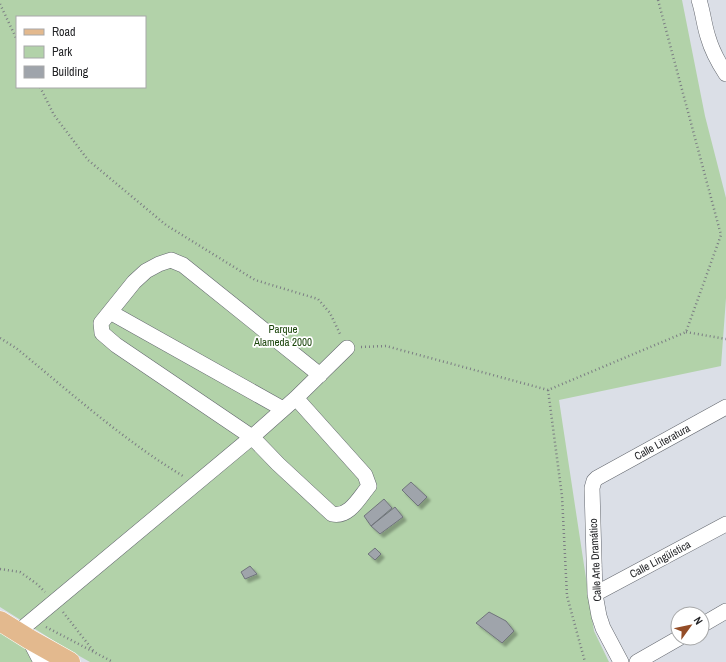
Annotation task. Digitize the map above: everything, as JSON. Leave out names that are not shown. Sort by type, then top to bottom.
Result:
[{"type":"main road","points":[[0,621],[26,630],[70,662]]},
{"type":"street","points":[[700,0],[707,36],[711,48],[726,74]]},
{"type":"street","points":[[296,398],[365,475],[368,481],[369,486],[348,511],[338,516],[332,514],[278,464],[252,437],[116,345],[102,333],[101,324],[134,282],[146,271],[171,260],[183,265],[320,375]]},
{"type":"street","points":[[110,312],[283,408]]},
{"type":"street","points":[[41,662],[26,630],[196,483],[252,437],[296,398],[347,348]]},
{"type":"street","name":"Calle Literatura","points":[[597,478],[726,407]]},
{"type":"street","name":"Calle Arte Dramático","points":[[597,478],[594,481],[592,488],[595,594],[603,628],[621,662]]},
{"type":"street","name":"Calle Lingüística","points":[[595,594],[726,524]]},
{"type":"street","points":[[710,620],[726,611]]},
{"type":"street","points":[[637,662],[670,643]]},
{"type":"path","points":[[658,0],[721,235],[686,332]]},
{"type":"path","points":[[0,4],[16,38]]},
{"type":"path","points":[[40,88],[54,115],[88,160],[166,226],[255,280],[318,299],[330,313],[347,348],[386,346],[548,390],[686,332],[726,339]]},
{"type":"path","points":[[0,338],[16,348],[127,437],[164,464],[196,483]]},
{"type":"path","points":[[548,390],[562,496],[567,596],[585,662]]},
{"type":"path","points":[[26,630],[113,662]]},
{"type":"green space","name":"Parque Alameda 2000","points":[[0,0],[682,0],[705,116],[726,198],[726,298],[721,366],[559,400],[594,631],[609,662],[90,662],[0,607]]},
{"type":"green space","points":[[0,632],[55,662],[0,662]]},
{"type":"building","points":[[411,482],[427,497],[418,506],[402,490]]},
{"type":"building","points":[[384,499],[392,508],[371,526],[364,516]]},
{"type":"building","points":[[395,507],[403,517],[380,534],[371,526]]},
{"type":"building","points":[[375,548],[381,554],[375,560],[368,554]]},
{"type":"building","points":[[250,566],[257,574],[245,579],[241,572]]},
{"type":"building","points":[[489,612],[506,621],[514,631],[502,643],[476,623]]}]
